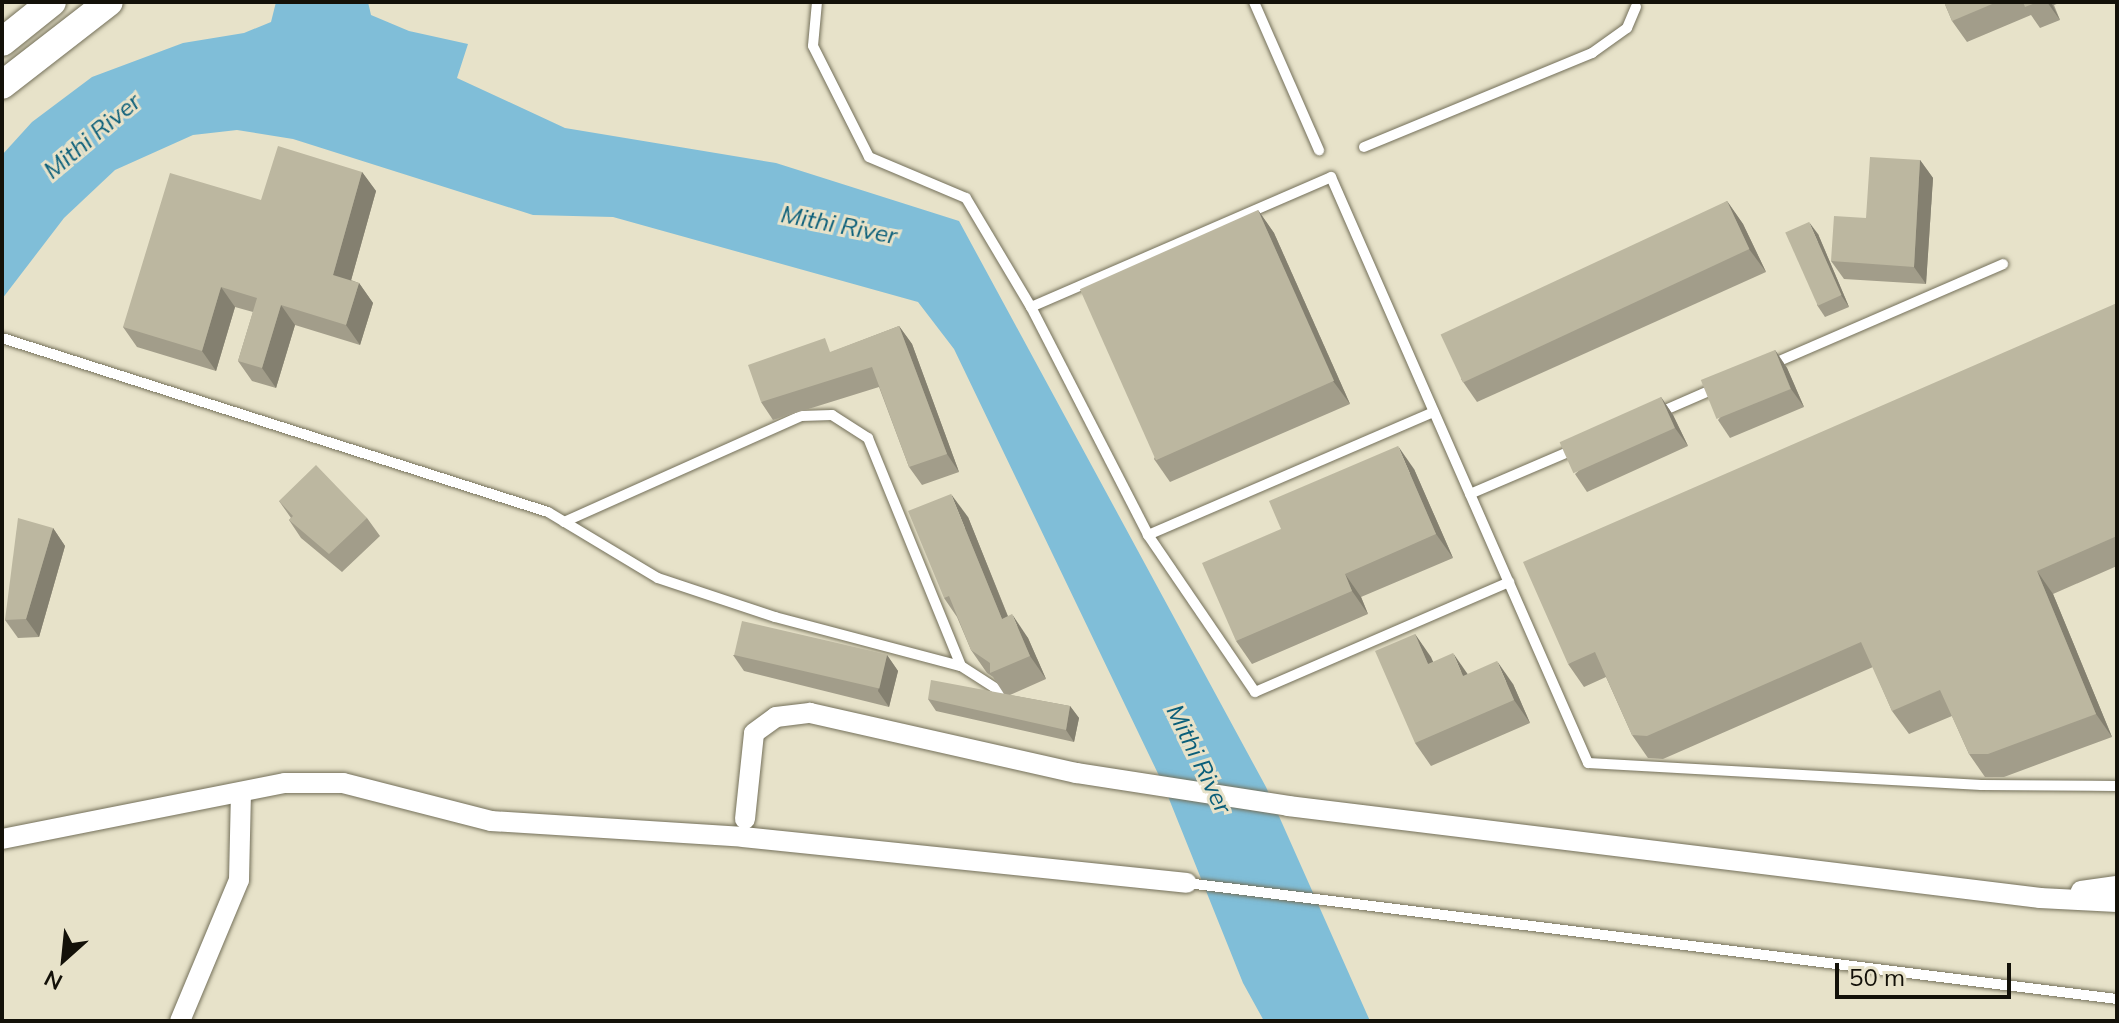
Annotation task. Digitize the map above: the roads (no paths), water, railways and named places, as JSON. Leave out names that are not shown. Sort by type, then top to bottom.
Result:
[{"type":"main road","points":[[2,42],[52,2]]},
{"type":"main road","points":[[2,85],[109,2]]},
{"type":"street","points":[[745,819],[754,733],[776,717],[810,713],[1076,773],[1288,806],[2040,898],[2117,902]]},
{"type":"street","points":[[2,839],[285,783],[343,783],[491,821],[743,837],[1187,883]]},
{"type":"street","points":[[180,1021],[239,880],[241,793]]},
{"type":"street","points":[[2040,898],[2117,886]]},
{"type":"lane","points":[[817,2],[813,46],[869,157],[966,198],[1031,307],[1148,535],[1255,692],[1509,582]]},
{"type":"lane","points":[[1254,2],[1319,150]]},
{"type":"lane","points":[[1364,147],[1592,53],[1627,28],[1634,4]]},
{"type":"lane","points":[[1031,307],[1331,177],[1588,763],[1981,785],[2117,786]]},
{"type":"lane","points":[[1758,370],[2003,264]]},
{"type":"lane","points":[[2,338],[548,512],[658,578],[775,617],[961,666],[1000,691]]},
{"type":"lane","points":[[1643,420],[1729,383]]},
{"type":"lane","points":[[1148,535],[1434,412]]},
{"type":"lane","points":[[564,522],[801,416],[832,415],[853,424],[868,438],[961,666]]},
{"type":"lane","points":[[1470,494],[1586,445]]},
{"type":"lane","points":[[1187,883],[2117,999]]},
{"type":"water","name":"Mithi River","points":[[276,2],[368,2],[371,15],[409,31],[468,44],[457,78],[565,128],[776,163],[959,221],[1266,787],[1370,1021],[1264,1021],[1243,983],[1163,784],[954,349],[918,302],[613,217],[533,215],[293,139],[237,130],[193,135],[115,170],[64,218],[2,299],[2,155],[32,122],[92,77],[183,43],[244,33],[271,22]]}]
